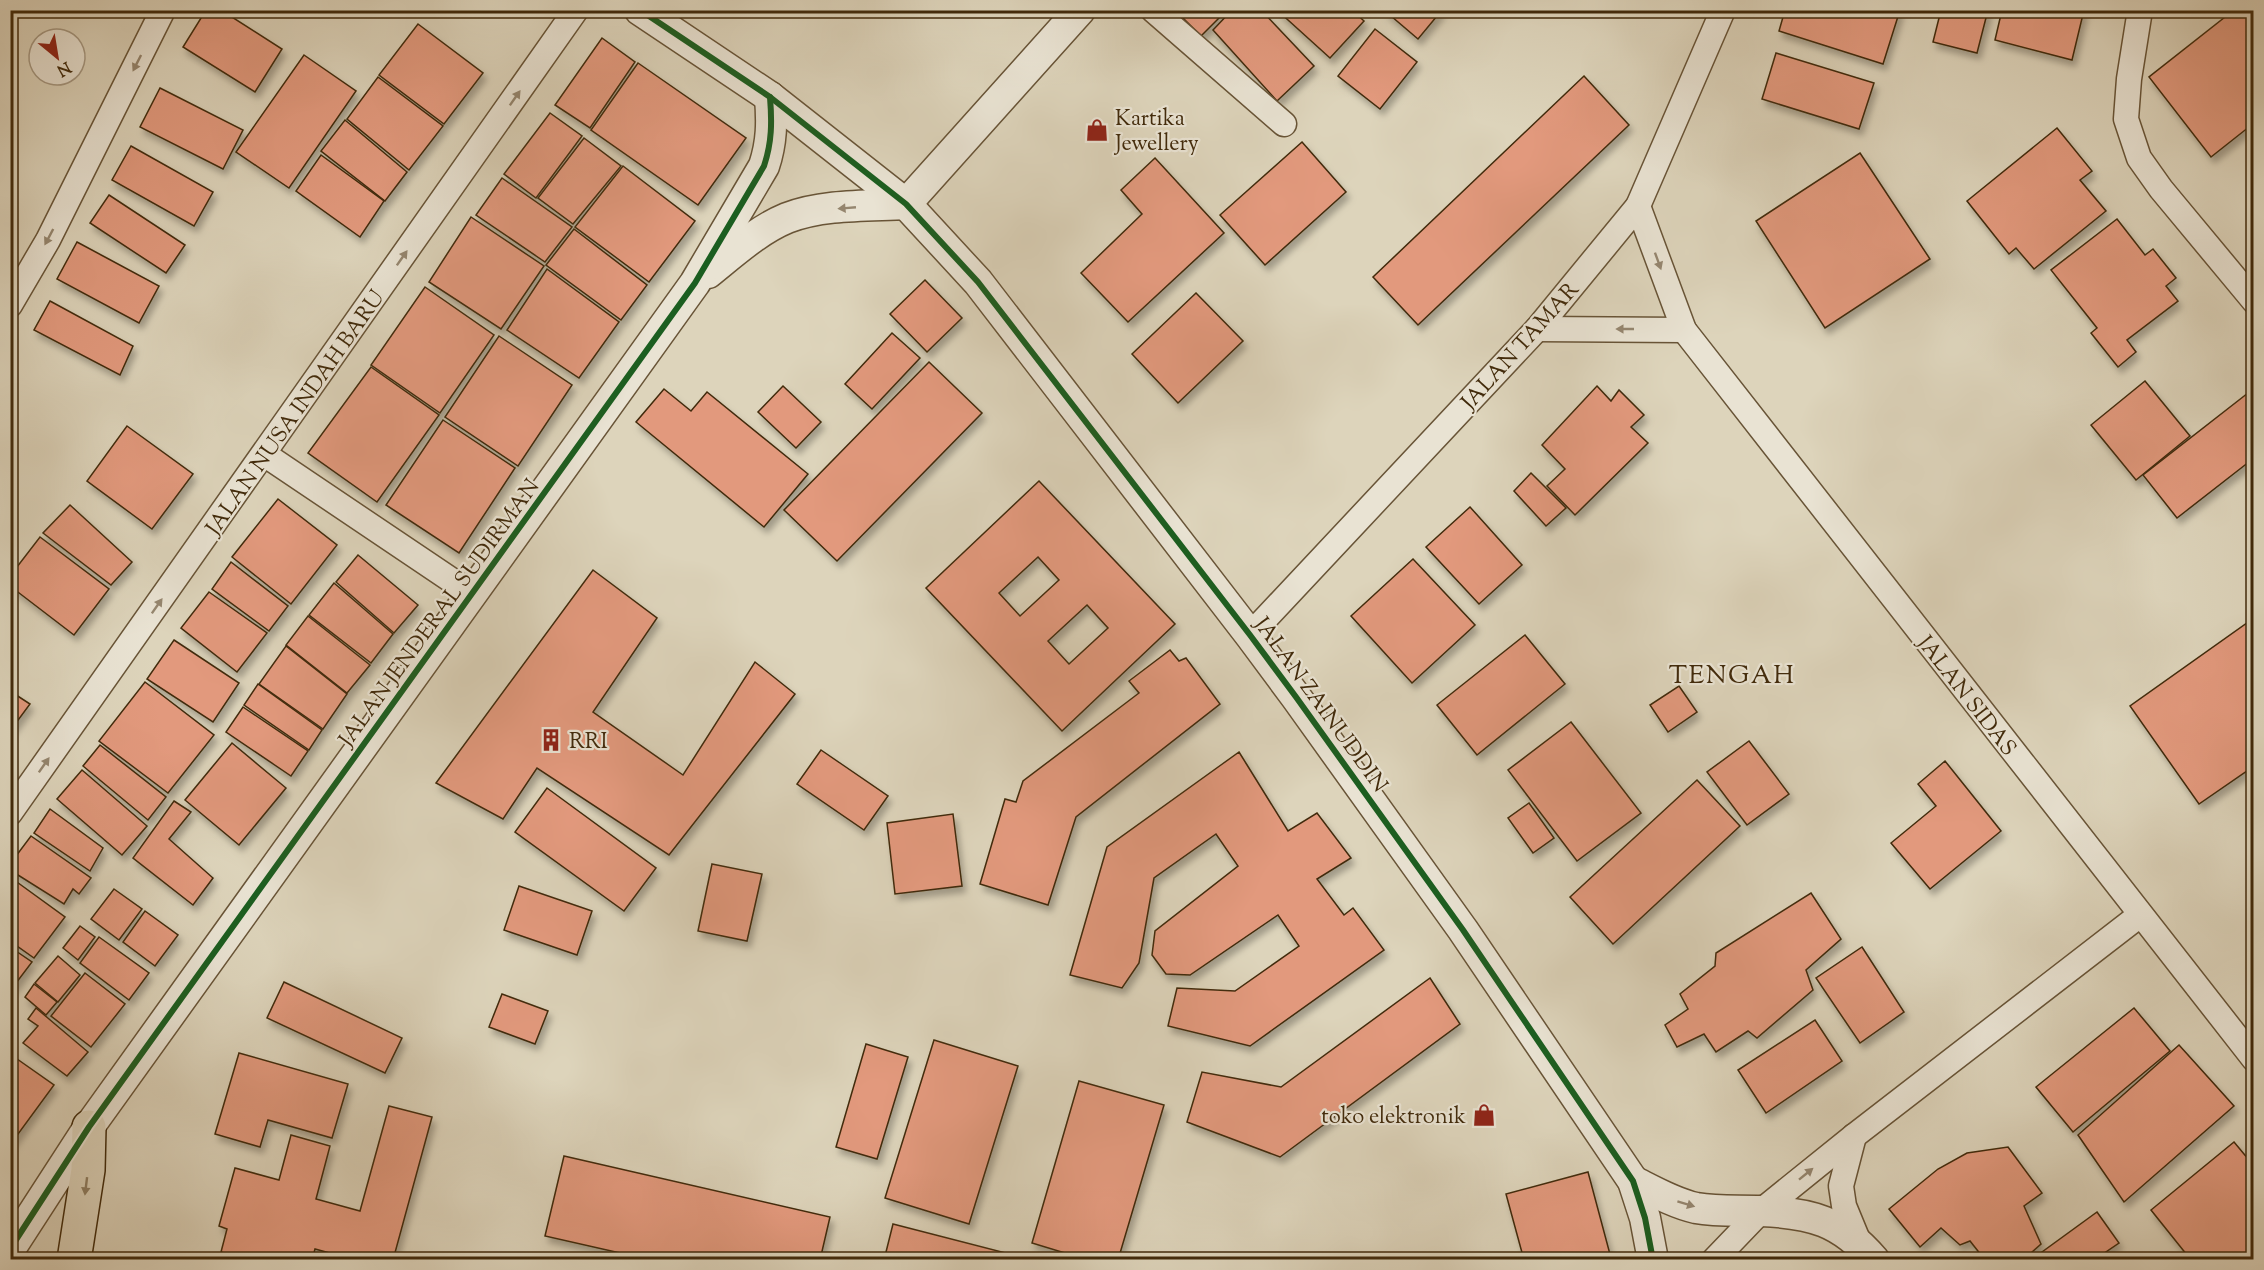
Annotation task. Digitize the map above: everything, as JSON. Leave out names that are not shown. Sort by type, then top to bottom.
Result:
[{"type":"highway","points":[[74,1260],[88,1170],[89,1127]]},
{"type":"street","points":[[10,305],[48,240],[163,10]]},
{"type":"street","name":"JALAN NUSA INDAH BARU","points":[[10,813],[576,10]]},
{"type":"street","name":"JALAN ZAINUDDIN","points":[[640,10],[771,97],[906,204],[978,282],[1250,635],[1463,930],[1633,1181],[1645,1218],[1653,1260]]},
{"type":"street","points":[[906,204],[1080,10]]},
{"type":"street","points":[[1153,10],[1284,124]]},
{"type":"street","name":"JALAN TAMAR","points":[[1250,635],[1537,329],[1638,206],[1723,10]]},
{"type":"street","points":[[2140,10],[2129,79],[2126,119],[2139,158],[2161,189],[2253,301]]},
{"type":"street","name":"JALAN JENDERAL SUDIRMAN","points":[[10,1249],[89,1127],[695,284],[764,166],[771,136],[771,97]]},
{"type":"street","name":"JALAN JENDERAL SUDIRMAN","points":[[695,284],[752,238],[788,218],[822,210],[906,204]]},
{"type":"street","name":"JALAN SIDAS","points":[[1638,206],[1684,330],[2253,1059]]},
{"type":"street","points":[[1537,329],[1684,330]]},
{"type":"street","points":[[264,454],[472,594]]},
{"type":"street","points":[[1714,1260],[1761,1211],[1854,1136],[2140,915]]},
{"type":"street","points":[[1854,1136],[1841,1186],[1844,1206],[1866,1250]]},
{"type":"street","name":"JALAN ZAINUDDIN","points":[[1633,1181],[1666,1198],[1695,1207],[1722,1211],[1761,1211],[1808,1216],[1828,1222],[1866,1250]]},
{"type":"building","points":[[206,10],[221,10],[282,49],[255,92],[183,47]]},
{"type":"building","points":[[1175,10],[1227,10],[1201,36]]},
{"type":"building","points":[[1232,10],[1261,10],[1314,66],[1277,101],[1213,30]]},
{"type":"building","points":[[1277,10],[1352,10],[1364,21],[1330,58]]},
{"type":"building","points":[[1384,10],[1442,10],[1418,39]]},
{"type":"building","points":[[1785,10],[1900,10],[1883,64],[1779,31]]},
{"type":"building","points":[[1941,10],[1988,10],[1977,53],[1933,42]]},
{"type":"building","points":[[2002,10],[2084,10],[2072,60],[1995,40]]},
{"type":"building","points":[[2234,10],[2254,10],[2254,123],[2211,157],[2149,77]]},
{"type":"building","points":[[418,24],[483,73],[444,124],[379,75]]},
{"type":"building","points":[[1375,29],[1417,62],[1380,109],[1338,76]]},
{"type":"building","points":[[602,38],[635,62],[590,128],[555,105]]},
{"type":"building","points":[[1776,53],[1874,83],[1859,129],[1762,99]]},
{"type":"building","points":[[304,55],[356,91],[289,188],[236,152]]},
{"type":"building","points":[[638,63],[746,138],[698,205],[591,130]]},
{"type":"building","points":[[1584,76],[1629,125],[1418,325],[1373,277]]},
{"type":"building","points":[[378,77],[443,126],[409,170],[347,119]]},
{"type":"building","points":[[160,88],[243,130],[223,169],[140,127]]},
{"type":"building","points":[[550,113],[582,136],[536,198],[504,174]]},
{"type":"building","points":[[345,120],[407,172],[385,201],[321,151]]},
{"type":"building","points":[[2057,128],[2092,171],[2080,180],[2106,211],[2034,269],[2016,248],[2009,254],[1967,201]]},
{"type":"building","points":[[584,138],[621,166],[573,224],[538,198]]},
{"type":"building","points":[[1302,142],[1346,192],[1265,265],[1220,215]]},
{"type":"building","points":[[131,146],[213,192],[194,226],[112,180]]},
{"type":"building","points":[[1860,153],[1930,259],[1825,328],[1756,221]]},
{"type":"building","points":[[321,155],[384,201],[360,237],[296,191]]},
{"type":"building","points":[[1155,158],[1224,233],[1128,322],[1081,273],[1142,214],[1121,190]]},
{"type":"building","points":[[623,166],[695,221],[649,282],[575,227]]},
{"type":"building","points":[[502,178],[572,227],[545,262],[476,215]]},
{"type":"building","points":[[109,195],[185,245],[166,273],[90,223]]},
{"type":"building","points":[[471,217],[544,266],[501,329],[429,282]]},
{"type":"building","points":[[2117,219],[2145,255],[2153,249],[2176,278],[2166,286],[2178,301],[2127,340],[2136,352],[2118,367],[2091,333],[2097,328],[2051,270]]},
{"type":"building","points":[[574,229],[647,285],[621,320],[546,265]]},
{"type":"building","points":[[77,242],[159,286],[139,323],[57,279]]},
{"type":"building","points":[[547,269],[619,322],[579,378],[507,330]]},
{"type":"building","points":[[925,280],[962,318],[927,352],[890,314]]},
{"type":"building","points":[[425,287],[494,335],[440,413],[371,365]]},
{"type":"building","points":[[1196,293],[1243,341],[1178,403],[1132,354]]},
{"type":"building","points":[[50,301],[133,346],[120,375],[34,330]]},
{"type":"building","points":[[892,333],[920,358],[872,409],[845,384]]},
{"type":"building","points":[[499,336],[572,385],[518,466],[445,417]]},
{"type":"building","points":[[929,362],[982,413],[837,561],[784,510]]},
{"type":"building","points":[[371,367],[439,415],[377,502],[308,453]]},
{"type":"building","points":[[2145,381],[2190,436],[2136,480],[2091,425]]},
{"type":"building","points":[[783,386],[821,422],[796,448],[758,412]]},
{"type":"building","points":[[1597,386],[1611,401],[1619,390],[1644,415],[1631,427],[1648,443],[1575,515],[1547,486],[1565,469],[1542,445]]},
{"type":"building","points":[[664,389],[691,411],[707,392],[808,474],[764,527],[636,422]]},
{"type":"building","points":[[2248,393],[2254,401],[2254,458],[2177,518],[2143,475]]},
{"type":"building","points":[[443,420],[515,468],[459,553],[386,505]]},
{"type":"building","points":[[127,426],[193,474],[152,529],[87,481]]},
{"type":"building","points":[[1531,473],[1566,508],[1546,526],[1514,491]]},
{"type":"building","points":[[1039,481],[1175,624],[1062,731],[926,588]],"holes":[[[1038,557],[1059,580],[1020,616],[999,593]],[[1087,605],[1108,628],[1069,664],[1048,641]]]},
{"type":"building","points":[[278,499],[337,545],[291,604],[232,557]]},
{"type":"building","points":[[70,505],[132,562],[111,585],[43,533]]},
{"type":"building","points":[[1470,507],[1522,565],[1479,604],[1426,547]]},
{"type":"building","points":[[40,537],[109,589],[74,635],[10,586],[10,576]]},
{"type":"building","points":[[358,555],[418,605],[394,633],[336,582]]},
{"type":"building","points":[[1413,559],[1475,625],[1412,683],[1351,616]]},
{"type":"building","points":[[231,562],[288,606],[269,631],[212,589]]},
{"type":"building","name":"RRI","points":[[593,570],[657,618],[593,712],[683,775],[755,662],[795,694],[669,855],[537,768],[503,819],[436,783]]},
{"type":"building","points":[[334,583],[393,634],[371,663],[309,615]]},
{"type":"building","points":[[209,592],[267,633],[237,672],[181,628]]},
{"type":"building","points":[[308,616],[370,665],[347,693],[286,645]]},
{"type":"building","points":[[2254,618],[2254,766],[2199,804],[2130,706]]},
{"type":"building","points":[[1525,635],[1565,684],[1477,755],[1437,705]]},
{"type":"building","points":[[174,640],[239,683],[213,722],[147,679]]},
{"type":"building","points":[[286,646],[347,694],[323,729],[259,684]]},
{"type":"building","points":[[1170,650],[1179,661],[1186,658],[1220,704],[1076,817],[1048,905],[980,884],[1005,799],[1016,802],[1023,781],[1139,693],[1129,681]]},
{"type":"building","points":[[145,682],[214,735],[168,793],[99,741]]},
{"type":"building","points":[[258,684],[322,730],[309,750],[244,705]]},
{"type":"building","points":[[1679,686],[1697,712],[1668,732],[1650,705]]},
{"type":"building","points":[[10,691],[30,704],[10,731]]},
{"type":"building","points":[[243,707],[308,751],[291,776],[226,732]]},
{"type":"building","points":[[1571,722],[1641,813],[1577,861],[1508,770]]},
{"type":"building","points":[[1749,741],[1789,794],[1747,825],[1707,772]]},
{"type":"building","points":[[232,743],[286,788],[239,845],[185,800]]},
{"type":"building","points":[[100,745],[166,797],[148,820],[83,766]]},
{"type":"building","points":[[821,750],[888,796],[864,830],[797,784]]},
{"type":"building","points":[[1239,752],[1288,831],[1317,813],[1351,858],[1317,879],[1344,915],[1353,908],[1384,950],[1250,1046],[1168,1026],[1177,988],[1235,991],[1299,946],[1278,915],[1190,975],[1166,974],[1152,955],[1155,931],[1238,866],[1216,834],[1154,878],[1139,963],[1122,988],[1070,975],[1107,847]]},
{"type":"building","points":[[1945,761],[2001,831],[1930,889],[1891,843],[1936,806],[1918,784]]},
{"type":"building","points":[[82,770],[147,826],[122,855],[57,799]]},
{"type":"building","points":[[1697,780],[1740,826],[1613,944],[1570,897]]},
{"type":"building","name":"RRI","points":[[547,788],[656,868],[624,911],[515,832]]},
{"type":"building","points":[[174,801],[191,812],[169,839],[213,878],[193,905],[133,858]]},
{"type":"building","points":[[1529,803],[1554,838],[1533,853],[1508,818]]},
{"type":"building","points":[[50,809],[103,848],[90,871],[34,833]]},
{"type":"building","points":[[953,814],[962,886],[895,894],[887,823]]},
{"type":"building","points":[[31,836],[91,878],[79,894],[73,889],[64,904],[10,870],[10,864]]},
{"type":"building","points":[[712,864],[762,874],[747,941],[698,931]]},
{"type":"building","points":[[10,877],[65,917],[34,958],[10,941]]},
{"type":"building","points":[[519,886],[592,911],[577,955],[504,930]]},
{"type":"building","points":[[114,889],[142,909],[119,940],[91,919]]},
{"type":"building","points":[[1811,893],[1841,939],[1806,970],[1813,990],[1757,1038],[1748,1031],[1716,1052],[1704,1034],[1677,1047],[1665,1025],[1688,1009],[1680,994],[1715,966],[1716,953]]},
{"type":"building","points":[[145,911],[178,935],[155,966],[123,942]]},
{"type":"building","points":[[80,926],[95,937],[78,960],[63,948]]},
{"type":"building","points":[[99,937],[149,973],[129,1000],[80,963]]},
{"type":"building","points":[[10,947],[32,962],[10,991]]},
{"type":"building","points":[[1862,947],[1904,1012],[1860,1043],[1816,978]]},
{"type":"building","points":[[58,956],[80,975],[58,1002],[35,983]]},
{"type":"building","points":[[85,973],[125,1004],[91,1047],[51,1016]]},
{"type":"building","points":[[1430,978],[1460,1024],[1280,1157],[1187,1122],[1202,1072],[1281,1087]]},
{"type":"building","points":[[284,982],[402,1038],[385,1073],[267,1018]]},
{"type":"building","points":[[34,984],[57,1002],[46,1015],[25,997]]},
{"type":"building","points":[[502,994],[548,1011],[535,1044],[489,1027]]},
{"type":"building","points":[[36,1008],[88,1052],[67,1076],[23,1043],[38,1026],[28,1019]]},
{"type":"building","points":[[2134,1008],[2170,1051],[2073,1132],[2036,1087]]},
{"type":"building","points":[[1815,1020],[1842,1061],[1766,1113],[1738,1070]]},
{"type":"building","points":[[934,1040],[1018,1066],[969,1224],[885,1198]]},
{"type":"building","points":[[866,1044],[908,1057],[877,1159],[836,1147]]},
{"type":"building","points":[[2179,1045],[2234,1106],[2124,1202],[2078,1135]]},
{"type":"building","points":[[239,1053],[348,1084],[332,1138],[268,1120],[260,1147],[215,1134]]},
{"type":"building","points":[[10,1054],[54,1085],[10,1145]]},
{"type":"building","points":[[1079,1081],[1164,1105],[1118,1260],[1088,1260],[1032,1243]]},
{"type":"building","points":[[389,1106],[432,1117],[393,1260],[348,1260],[348,1258],[315,1249],[312,1260],[250,1260],[221,1252],[227,1229],[219,1226],[235,1168],[279,1180],[291,1135],[330,1146],[316,1199],[360,1211]]},
{"type":"building","points":[[2234,1142],[2254,1166],[2254,1260],[2191,1260],[2151,1210]]},
{"type":"building","points":[[2008,1147],[2042,1193],[2024,1206],[2041,1244],[2023,1260],[1985,1260],[1970,1241],[1960,1245],[1941,1228],[1920,1247],[1889,1209],[1938,1169],[1967,1153]]},
{"type":"building","points":[[564,1156],[830,1217],[820,1260],[651,1260],[545,1236]]},
{"type":"building","points":[[1588,1172],[1611,1258],[1524,1260],[1506,1194]]},
{"type":"building","points":[[2097,1212],[2119,1243],[2103,1254],[2107,1260],[2031,1260]]},
{"type":"building","points":[[893,1224],[1033,1260],[884,1260]]},
{"type":"cycle path","points":[[640,10],[770,97],[906,204],[978,282],[1250,635],[1463,930],[1633,1181],[1645,1218],[1653,1260]]},
{"type":"cycle path","points":[[10,1249],[89,1127],[695,283],[764,166],[771,132],[770,97]]},
{"type":"place","name":"Kartika Jewellery","points":[[1097,130]]},
{"type":"place","name":"RRI","points":[[551,740]]},
{"type":"place","name":"toko elektronik","points":[[1484,1115]]},
{"type":"district","name":"TENGAH","points":[[1732,674]]}]
